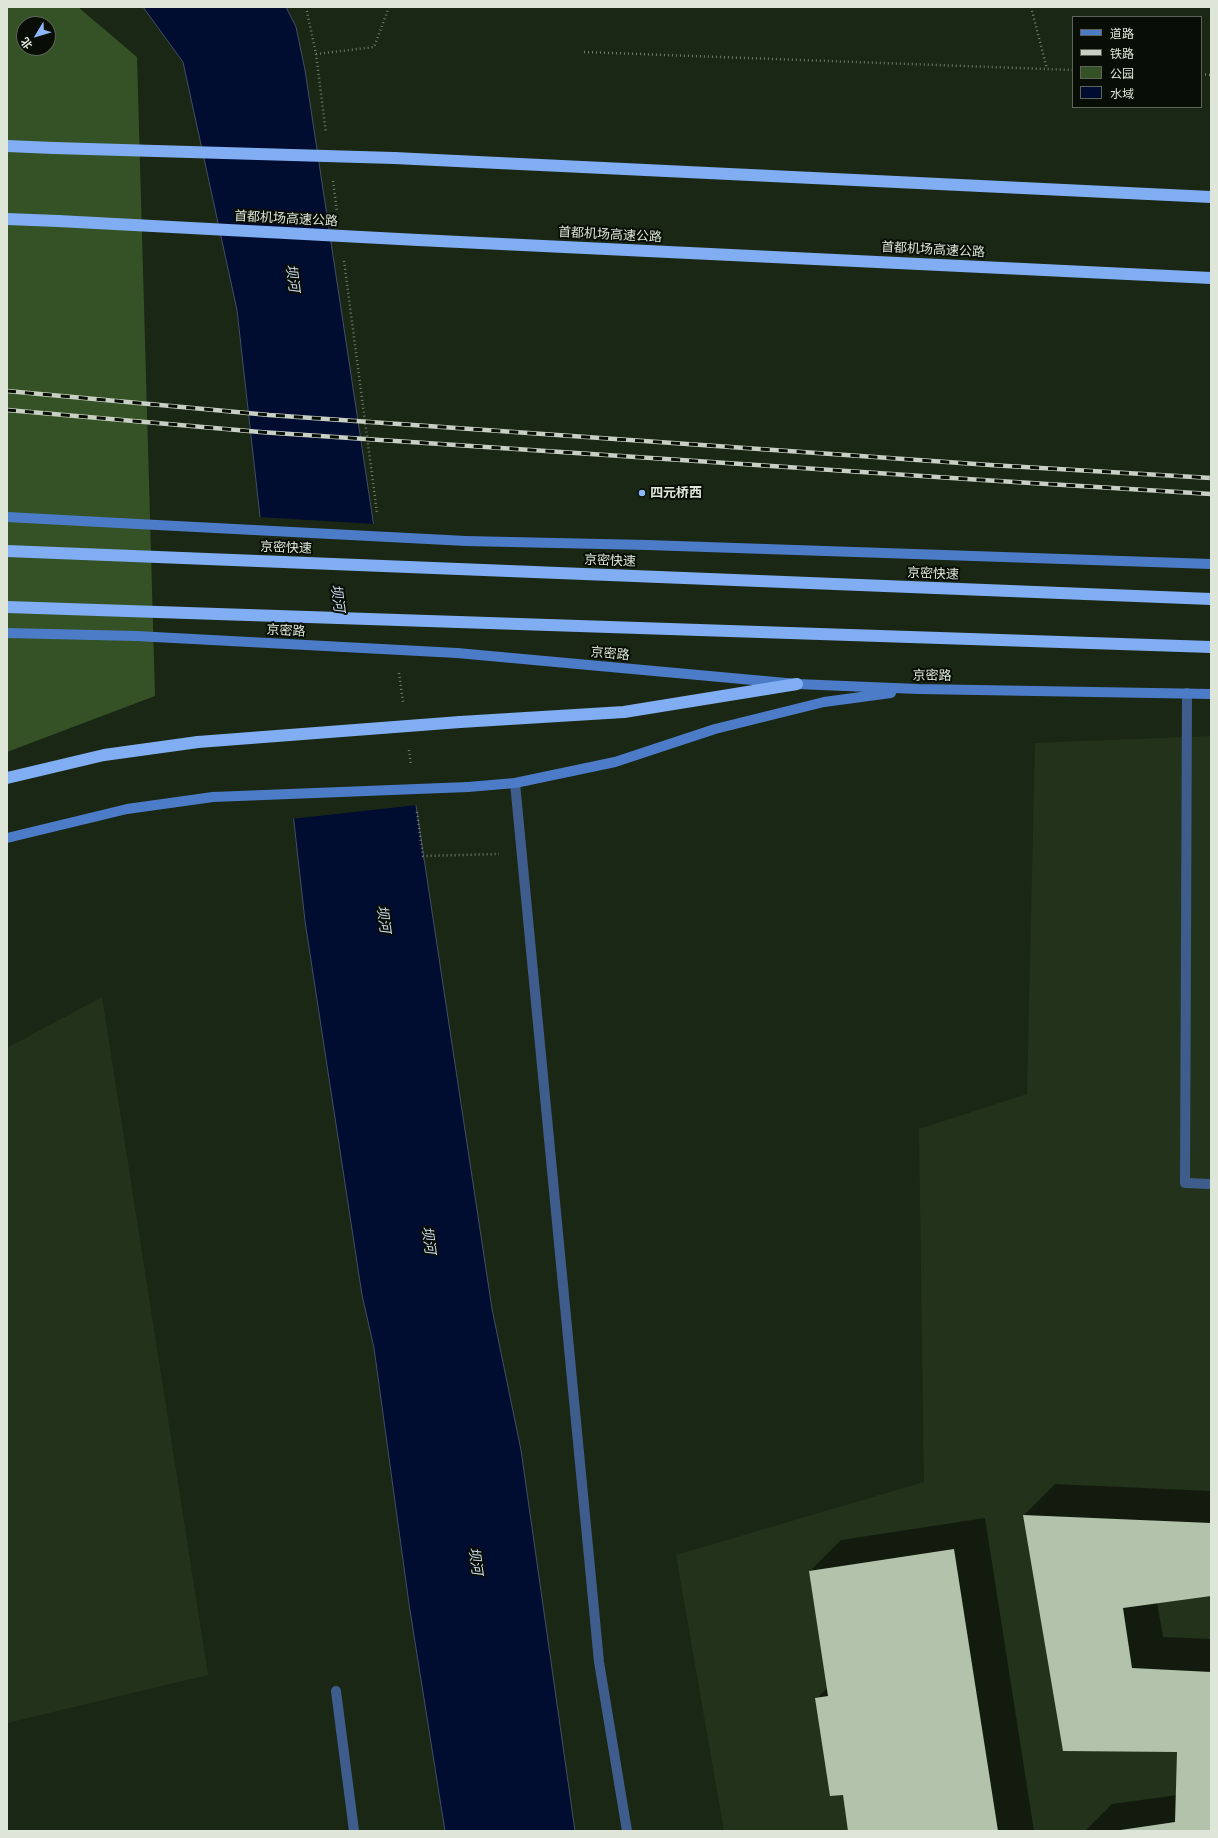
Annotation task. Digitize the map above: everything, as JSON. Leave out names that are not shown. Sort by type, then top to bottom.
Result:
[{"type":"highway","points":[[7,146],[394,158],[1211,197]]},
{"type":"highway","name":"首都机场高速公路","points":[[7,219],[1211,278]]},
{"type":"highway","name":"京密快速","points":[[7,551],[1211,599]]},
{"type":"highway","points":[[7,607],[1211,647]]},
{"type":"highway","points":[[7,778],[104,755],[198,742],[460,722],[624,712],[798,684]]},
{"type":"main road","points":[[7,517],[466,541],[655,545],[1211,564]]},
{"type":"main road","name":"京密路","points":[[7,633],[136,636],[457,653],[798,684],[918,689],[1211,694]]},
{"type":"main road","points":[[7,838],[127,809],[213,797],[468,787],[515,783],[615,762],[715,729],[824,702],[918,689]]},
{"type":"street","points":[[1186,693],[1185,1184],[1211,1184]]},
{"type":"street","points":[[515,783],[599,1662],[627,1831]]},
{"type":"street","points":[[336,1691],[354,1831]]},
{"type":"path","points":[[306,7],[316,54],[327,140]]},
{"type":"path","points":[[316,54],[374,47],[389,7]]},
{"type":"path","points":[[1031,7],[1047,69]]},
{"type":"path","points":[[584,52],[1072,70]]},
{"type":"path","points":[[333,180],[338,219]]},
{"type":"path","points":[[343,258],[378,518]]},
{"type":"path","points":[[398,668],[403,707]]},
{"type":"path","points":[[409,746],[412,770]]},
{"type":"path","points":[[417,809],[424,856],[521,853]]},
{"type":"shaded area","points":[[1211,736],[1211,1831],[724,1831],[676,1555],[924,1482],[919,1129],[1027,1094],[1035,743]]},
{"type":"shaded area","points":[[102,997],[208,1675],[7,1723],[7,1048]]},
{"type":"green space","points":[[7,7],[78,7],[137,57],[155,696],[7,752]]},
{"type":"water","name":"坝河","points":[[143,7],[286,7],[296,27],[305,70],[492,1309],[521,1450],[575,1831],[445,1831],[409,1604],[374,1348],[362,1295],[305,921],[237,310],[183,62]]},
{"type":"pier","points":[[258,517],[375,524],[417,805],[291,819]]},
{"type":"building","points":[[1023,1515],[1211,1523],[1211,1596],[1123,1608],[1132,1668],[1211,1672],[1211,1831],[1114,1831],[1175,1822],[1177,1752],[1063,1751]]},
{"type":"building","points":[[954,1549],[998,1831],[848,1831],[843,1795],[830,1796],[815,1698],[828,1696],[809,1571]]},
{"type":"railway","points":[[7,391],[269,415],[990,465],[1211,478]]},
{"type":"railway","points":[[7,410],[260,432],[1211,494]]},
{"type":"place","name":"四元桥西","points":[[642,493]]}]
